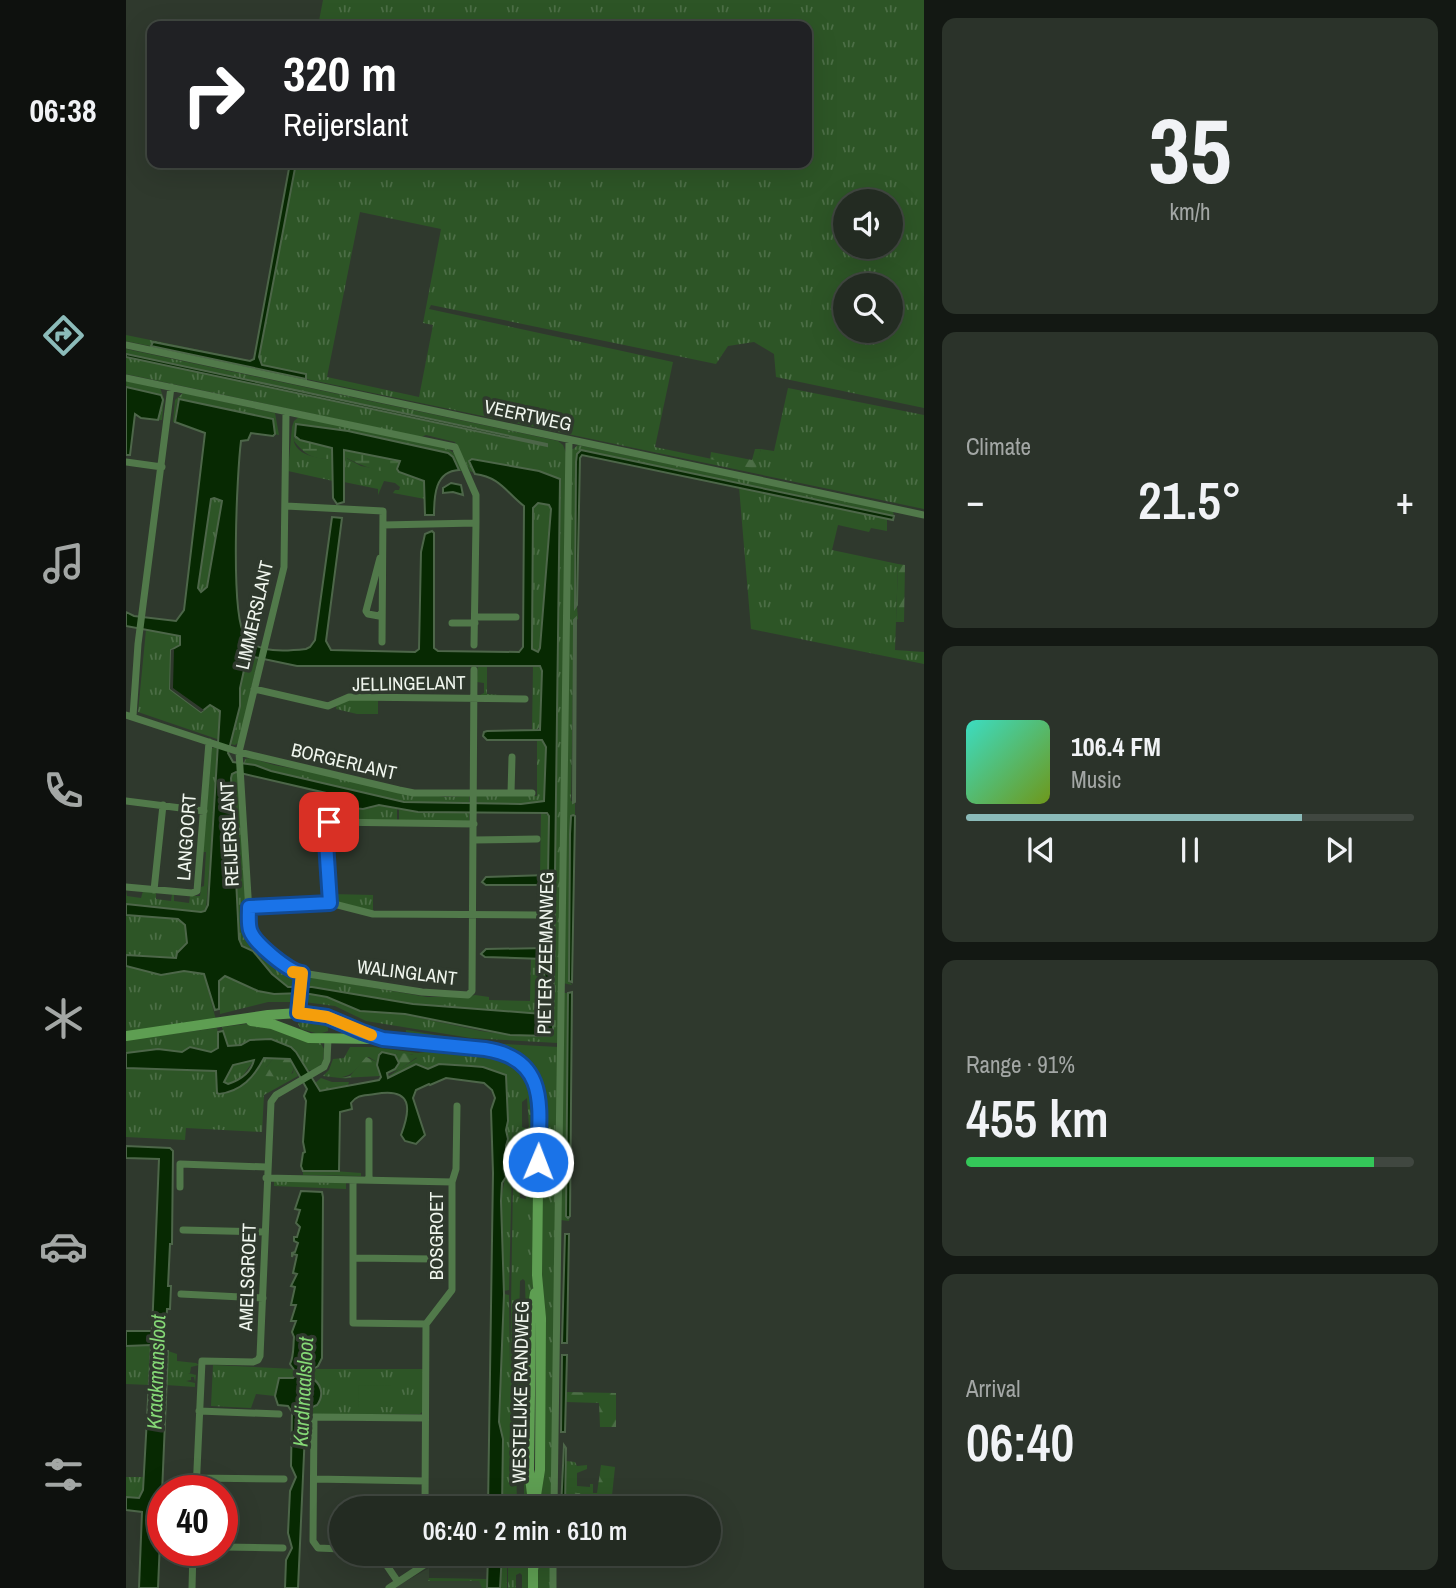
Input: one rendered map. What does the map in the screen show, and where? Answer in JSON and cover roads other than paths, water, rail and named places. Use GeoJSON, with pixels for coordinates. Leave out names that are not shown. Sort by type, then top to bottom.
{"type":"FeatureCollection","features":[{"type":"Feature","properties":{"kind":"street","name":"VEERTWEG"},"geometry":{"type":"LineString","coordinates":[[126,345],[924,515]]}},
{"type":"Feature","properties":{"kind":"street"},"geometry":{"type":"LineString","coordinates":[[126,378],[455,447],[476,495],[474,645]]}},
{"type":"Feature","properties":{"kind":"street"},"geometry":{"type":"LineString","coordinates":[[130,715],[171,387]]}},
{"type":"Feature","properties":{"kind":"street","name":"LIMMERSLANT"},"geometry":{"type":"LineString","coordinates":[[236,750],[284,567],[286,412]]}},
{"type":"Feature","properties":{"kind":"street","name":"PIETER ZEEMANWEG"},"geometry":{"type":"LineString","coordinates":[[554,1496],[569,440]]}},
{"type":"Feature","properties":{"kind":"street"},"geometry":{"type":"LineString","coordinates":[[126,462],[162,467]]}},
{"type":"Feature","properties":{"kind":"street"},"geometry":{"type":"LineString","coordinates":[[286,506],[383,511],[382,642]]}},
{"type":"Feature","properties":{"kind":"street"},"geometry":{"type":"LineString","coordinates":[[383,525],[476,523]]}},
{"type":"Feature","properties":{"kind":"street"},"geometry":{"type":"LineString","coordinates":[[383,550],[366,611],[374,616],[383,612]]}},
{"type":"Feature","properties":{"kind":"street"},"geometry":{"type":"LineString","coordinates":[[452,623],[516,617]]}},
{"type":"Feature","properties":{"kind":"street","name":"WALINGLANT"},"geometry":{"type":"LineString","coordinates":[[302,977],[468,995],[473,988],[474,670]]}},
{"type":"Feature","properties":{"kind":"street","name":"JELLINGELANT"},"geometry":{"type":"LineString","coordinates":[[254,689],[328,706],[349,696],[525,699]]}},
{"type":"Feature","properties":{"kind":"street","name":"BORGERLANT"},"geometry":{"type":"LineString","coordinates":[[130,715],[236,750],[399,790],[474,795],[532,793]]}},
{"type":"Feature","properties":{"kind":"street","name":"LANGOORT"},"geometry":{"type":"LineString","coordinates":[[126,887],[192,894],[197,891],[212,743]]}},
{"type":"Feature","properties":{"kind":"street","name":"REIJERSLANT"},"geometry":{"type":"LineString","coordinates":[[236,750],[240,761],[250,928],[254,937],[287,968],[302,977]]}},
{"type":"Feature","properties":{"kind":"street"},"geometry":{"type":"LineString","coordinates":[[511,793],[512,757]]}},
{"type":"Feature","properties":{"kind":"street"},"geometry":{"type":"LineString","coordinates":[[126,801],[204,811]]}},
{"type":"Feature","properties":{"kind":"street","name":"LANGOORT"},"geometry":{"type":"LineString","coordinates":[[154,890],[163,805]]}},
{"type":"Feature","properties":{"kind":"street"},"geometry":{"type":"LineString","coordinates":[[330,903],[325,827],[328,822],[474,821]]}},
{"type":"Feature","properties":{"kind":"street"},"geometry":{"type":"LineString","coordinates":[[474,840],[537,839]]}},
{"type":"Feature","properties":{"kind":"street"},"geometry":{"type":"LineString","coordinates":[[249,907],[330,903],[373,914],[537,915]]}},
{"type":"Feature","properties":{"kind":"street"},"geometry":{"type":"LineString","coordinates":[[292,1033],[291,1024],[298,1013],[302,977]]}},
{"type":"Feature","properties":{"kind":"street","name":"WESTELIJKE RANDWEG"},"geometry":{"type":"LineString","coordinates":[[126,1036],[274,1014],[298,1013],[335,1020],[383,1039]]}},
{"type":"Feature","properties":{"kind":"street","name":"WESTELIJKE RANDWEG"},"geometry":{"type":"LineString","coordinates":[[242,1020],[272,1024],[309,1038],[383,1039],[501,1052],[515,1058],[530,1071],[537,1087],[539,1115],[537,1275],[541,1318],[540,1471],[534,1508],[529,1470],[531,1319],[537,1275]]}},
{"type":"Feature","properties":{"kind":"street"},"geometry":{"type":"LineString","coordinates":[[328,1039],[337,1031],[335,1020]]}},
{"type":"Feature","properties":{"kind":"street","name":"AMELSGROET"},"geometry":{"type":"LineString","coordinates":[[196,1475],[202,1361],[258,1360],[271,1102],[275,1095],[314,1074],[326,1063],[328,1039]]}},
{"type":"Feature","properties":{"kind":"street"},"geometry":{"type":"LineString","coordinates":[[452,1182],[456,1169],[457,1107]]}},
{"type":"Feature","properties":{"kind":"street"},"geometry":{"type":"LineString","coordinates":[[369,1121],[369,1180]]}},
{"type":"Feature","properties":{"kind":"street"},"geometry":{"type":"LineString","coordinates":[[180,1187],[180,1164],[266,1167]]}},
{"type":"Feature","properties":{"kind":"street","name":"BOSGROET"},"geometry":{"type":"LineString","coordinates":[[266,1178],[452,1182],[452,1290],[426,1324]]}},
{"type":"Feature","properties":{"kind":"street"},"geometry":{"type":"LineString","coordinates":[[354,1181],[353,1323],[426,1324],[425,1496]]}},
{"type":"Feature","properties":{"kind":"street"},"geometry":{"type":"LineString","coordinates":[[183,1230],[265,1232]]}},
{"type":"Feature","properties":{"kind":"street"},"geometry":{"type":"LineString","coordinates":[[354,1258],[434,1259]]}},
{"type":"Feature","properties":{"kind":"street"},"geometry":{"type":"LineString","coordinates":[[181,1294],[262,1298]]}},
{"type":"Feature","properties":{"kind":"street"},"geometry":{"type":"LineString","coordinates":[[199,1411],[279,1414]]}},
{"type":"Feature","properties":{"kind":"street"},"geometry":{"type":"LineString","coordinates":[[329,1548],[318,1548],[313,1541],[314,1417],[425,1418]]}},
{"type":"Feature","properties":{"kind":"street"},"geometry":{"type":"LineString","coordinates":[[238,1478],[284,1479]]}},
{"type":"Feature","properties":{"kind":"street"},"geometry":{"type":"LineString","coordinates":[[314,1479],[425,1481]]}},
{"type":"Feature","properties":{"kind":"street"},"geometry":{"type":"LineString","coordinates":[[238,1547],[283,1548]]}},
{"type":"Feature","properties":{"kind":"street"},"geometry":{"type":"LineString","coordinates":[[192,1588],[193,1566]]}},
{"type":"Feature","properties":{"kind":"street"},"geometry":{"type":"LineString","coordinates":[[387,1566],[398,1582]]}},
{"type":"Feature","properties":{"kind":"street"},"geometry":{"type":"LineString","coordinates":[[389,1588],[422,1566]]}},
{"type":"Feature","properties":{"kind":"street"},"geometry":{"type":"LineString","coordinates":[[533,1566],[533,1588]]}},
{"type":"Feature","properties":{"kind":"street"},"geometry":{"type":"LineString","coordinates":[[553,1588],[554,1566]]}},
{"type":"Feature","properties":{"kind":"water"},"geometry":{"type":"Polygon","coordinates":[[[289,168],[295,168],[259,357],[262,365],[306,374],[306,379],[151,346],[153,342],[250,361],[254,359],[289,168]]]}},
{"type":"Feature","properties":{"kind":"water"},"geometry":{"type":"Polygon","coordinates":[[[126,354],[547,444],[547,446],[126,357],[126,354]]]}},
{"type":"Feature","properties":{"kind":"water"},"geometry":{"type":"Polygon","coordinates":[[[126,387],[161,395],[163,400],[158,420],[141,418],[135,414],[130,455],[126,455],[126,387]]]}},
{"type":"Feature","properties":{"kind":"water"},"geometry":{"type":"Polygon","coordinates":[[[179,399],[273,419],[273,436],[251,433],[248,440],[241,441],[238,482],[236,573],[240,623],[250,642],[264,649],[306,649],[315,640],[332,517],[342,518],[326,641],[331,650],[415,652],[419,649],[421,552],[425,534],[432,531],[434,648],[438,651],[519,652],[523,647],[524,506],[491,478],[475,474],[469,461],[472,459],[539,471],[560,479],[553,1031],[549,1036],[510,1035],[405,1014],[360,1011],[327,997],[258,991],[225,976],[219,981],[219,1009],[215,1010],[204,974],[184,971],[161,975],[126,966],[126,955],[176,958],[177,953],[187,943],[185,925],[178,919],[126,915],[126,904],[201,912],[205,911],[208,905],[220,711],[210,705],[201,712],[170,689],[171,650],[180,645],[180,636],[126,626],[126,612],[134,616],[176,621],[184,610],[205,433],[175,422],[179,399]],[[211,499],[198,588],[201,592],[207,587],[222,501],[211,499]],[[538,503],[533,508],[532,649],[538,652],[551,509],[549,505],[538,503]],[[254,657],[246,661],[240,688],[240,706],[228,753],[233,762],[404,802],[521,804],[544,801],[546,747],[542,740],[487,740],[483,736],[487,731],[540,730],[540,666],[297,666],[254,657]],[[236,772],[232,774],[239,939],[242,946],[253,951],[272,974],[288,987],[312,987],[413,1004],[542,1014],[545,1008],[544,959],[485,957],[481,954],[486,949],[547,948],[548,888],[545,885],[486,885],[482,882],[486,877],[548,875],[547,813],[418,812],[379,805],[363,809],[341,807],[332,803],[326,793],[236,772]]]}},
{"type":"Feature","properties":{"kind":"water"},"geometry":{"type":"Polygon","coordinates":[[[296,424],[348,431],[448,453],[459,470],[451,471],[441,480],[436,493],[434,515],[425,515],[424,481],[399,472],[397,469],[400,461],[344,450],[344,502],[337,504],[333,498],[332,448],[300,440],[295,436],[296,424]]]}},
{"type":"Feature","properties":{"kind":"water"},"geometry":{"type":"Polygon","coordinates":[[[581,450],[894,516],[893,520],[582,455],[575,608],[576,462],[577,454],[581,450]]]}},
{"type":"Feature","properties":{"kind":"water"},"geometry":{"type":"Polygon","coordinates":[[[451,483],[461,485],[463,495],[443,493],[443,488],[451,483]]]}},
{"type":"Feature","properties":{"kind":"water"},"geometry":{"type":"Polygon","coordinates":[[[576,618],[575,802],[573,803],[574,620],[576,618]]]}},
{"type":"Feature","properties":{"kind":"water"},"geometry":{"type":"Polygon","coordinates":[[[573,815],[572,982],[569,981],[570,834],[573,815]]]}},
{"type":"Feature","properties":{"kind":"water"},"geometry":{"type":"Polygon","coordinates":[[[572,992],[570,1216],[568,1218],[568,993],[572,992]]]}},
{"type":"Feature","properties":{"kind":"water"},"geometry":{"type":"Polygon","coordinates":[[[223,1031],[228,1046],[241,1045],[250,1040],[271,1039],[291,1047],[320,1091],[379,1080],[381,1077],[377,1065],[382,1052],[395,1055],[399,1063],[387,1073],[388,1078],[416,1064],[428,1069],[439,1064],[483,1067],[506,1075],[508,1139],[506,1177],[502,1183],[501,1201],[504,1294],[499,1422],[503,1439],[502,1496],[488,1496],[493,1173],[491,1110],[495,1098],[492,1090],[484,1083],[446,1078],[416,1090],[413,1098],[425,1135],[416,1144],[405,1141],[401,1135],[407,1109],[403,1097],[387,1093],[359,1097],[351,1103],[352,1109],[340,1112],[339,1171],[303,1171],[304,1096],[307,1089],[290,1059],[264,1058],[241,1086],[219,1094],[216,1071],[126,1068],[126,1053],[158,1049],[182,1052],[190,1047],[211,1052],[218,1048],[218,1032],[223,1031]],[[254,1060],[233,1065],[224,1082],[228,1084],[248,1072],[254,1060]]]}},
{"type":"Feature","properties":{"kind":"water","name":"Kraakmansloot"},"geometry":{"type":"Polygon","coordinates":[[[126,1146],[170,1148],[173,1151],[172,1244],[168,1286],[171,1286],[165,1350],[168,1351],[163,1475],[147,1475],[147,1566],[159,1566],[158,1588],[139,1588],[142,1512],[126,1510],[126,1497],[139,1498],[143,1490],[151,1345],[126,1346],[126,1331],[152,1331],[159,1159],[126,1158],[126,1146]]]}},
{"type":"Feature","properties":{"kind":"water","name":"Kardinaalsloot"},"geometry":{"type":"Polygon","coordinates":[[[301,1191],[322,1192],[323,1197],[322,1358],[318,1366],[309,1372],[321,1393],[317,1405],[306,1410],[298,1588],[285,1588],[286,1560],[292,1548],[288,1533],[290,1491],[296,1477],[291,1466],[292,1412],[288,1406],[278,1405],[275,1396],[279,1378],[293,1378],[297,1374],[290,1364],[294,1337],[292,1332],[296,1321],[291,1321],[296,1305],[291,1305],[295,1287],[291,1286],[297,1274],[293,1273],[297,1255],[293,1254],[292,1257],[292,1253],[298,1243],[294,1241],[294,1237],[297,1237],[300,1227],[296,1223],[300,1210],[295,1209],[301,1191]]]}},
{"type":"Feature","properties":{"kind":"water"},"geometry":{"type":"Polygon","coordinates":[[[565,1234],[569,1234],[567,1343],[562,1343],[565,1234]]]}},
{"type":"Feature","properties":{"kind":"water"},"geometry":{"type":"Polygon","coordinates":[[[562,1355],[567,1355],[565,1432],[561,1432],[562,1355]]]}},
{"type":"Feature","properties":{"kind":"water"},"geometry":{"type":"Polygon","coordinates":[[[564,1445],[565,1496],[562,1496],[564,1445]]]}},
{"type":"Feature","properties":{"kind":"water"},"geometry":{"type":"Polygon","coordinates":[[[488,1566],[501,1566],[500,1588],[487,1588],[488,1566]]]}}]}
